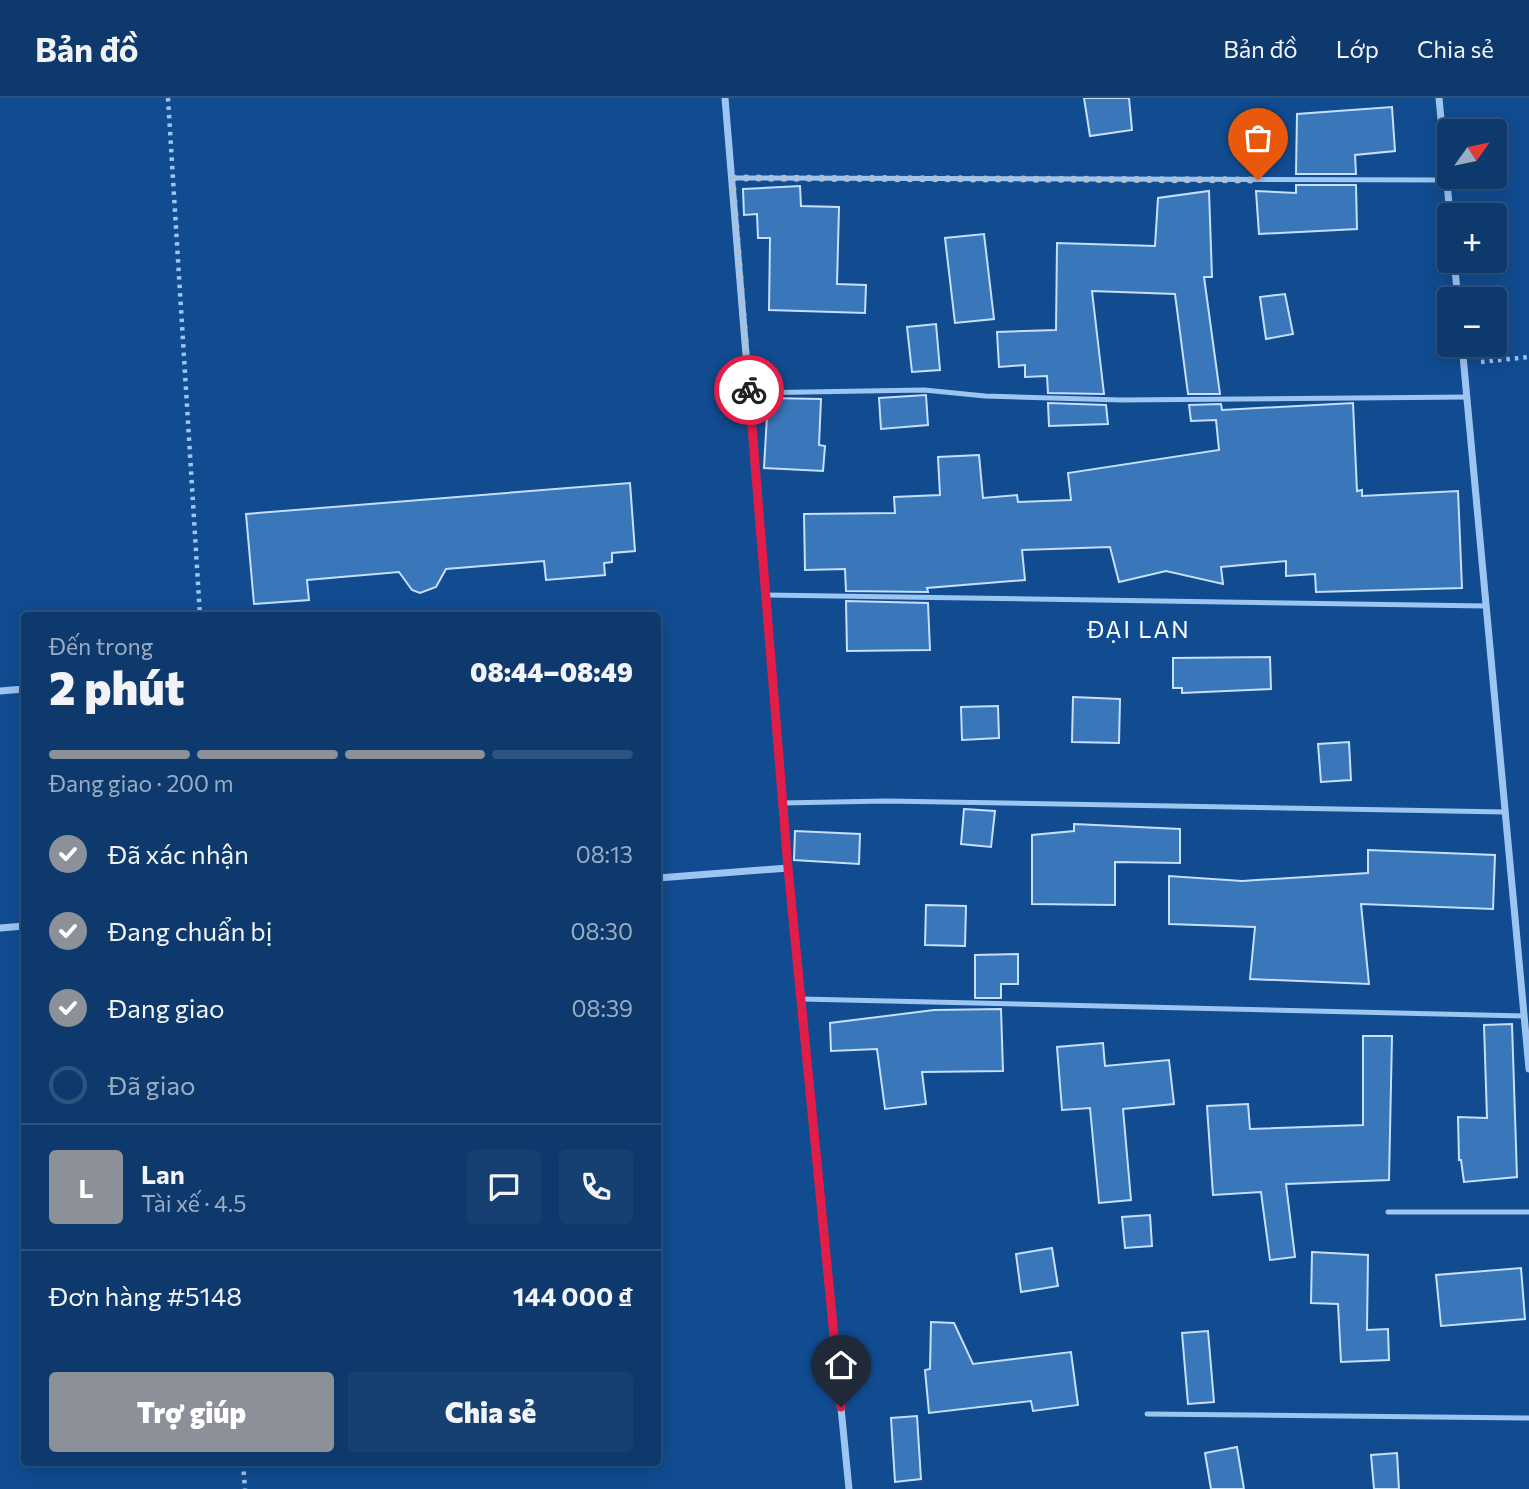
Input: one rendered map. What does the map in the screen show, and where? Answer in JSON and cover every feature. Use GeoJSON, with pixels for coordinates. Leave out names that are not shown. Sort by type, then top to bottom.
{"type":"FeatureCollection","features":[{"type":"Feature","properties":{"kind":"street"},"geometry":{"type":"LineString","coordinates":[[725,98],[782,803],[849,1489]]}},
{"type":"Feature","properties":{"kind":"street"},"geometry":{"type":"LineString","coordinates":[[1439,98],[1441,119]]}},
{"type":"Feature","properties":{"kind":"street"},"geometry":{"type":"LineString","coordinates":[[1463,357],[1505,812],[1527,1016],[1529,1069]]}},
{"type":"Feature","properties":{"kind":"street"},"geometry":{"type":"LineString","coordinates":[[0,691],[21,689]]}},
{"type":"Feature","properties":{"kind":"street"},"geometry":{"type":"LineString","coordinates":[[661,878],[788,868]]}},
{"type":"Feature","properties":{"kind":"street"},"geometry":{"type":"LineString","coordinates":[[0,928],[21,926]]}},
{"type":"Feature","properties":{"kind":"lane"},"geometry":{"type":"LineString","coordinates":[[732,178],[1437,180]]}},
{"type":"Feature","properties":{"kind":"lane"},"geometry":{"type":"LineString","coordinates":[[749,393],[924,390],[985,396],[1121,400],[1466,397]]}},
{"type":"Feature","properties":{"kind":"lane"},"geometry":{"type":"LineString","coordinates":[[766,595],[1008,600],[1145,598],[1486,606]]}},
{"type":"Feature","properties":{"kind":"lane"},"geometry":{"type":"LineString","coordinates":[[782,803],[886,801],[1505,812]]}},
{"type":"Feature","properties":{"kind":"lane"},"geometry":{"type":"LineString","coordinates":[[801,999],[1527,1016]]}},
{"type":"Feature","properties":{"kind":"lane"},"geometry":{"type":"LineString","coordinates":[[1388,1212],[1529,1212]]}},
{"type":"Feature","properties":{"kind":"lane"},"geometry":{"type":"LineString","coordinates":[[1147,1414],[1529,1418]]}},
{"type":"Feature","properties":{"kind":"path"},"geometry":{"type":"LineString","coordinates":[[168,98],[200,612]]}},
{"type":"Feature","properties":{"kind":"path"},"geometry":{"type":"LineString","coordinates":[[1464,363],[1529,357]]}},
{"type":"Feature","properties":{"kind":"path"},"geometry":{"type":"LineString","coordinates":[[243,1466],[245,1489]]}},
{"type":"Feature","properties":{"kind":"building"},"geometry":{"type":"Polygon","coordinates":[[[1084,98],[1129,98],[1132,130],[1090,136],[1084,98]]]}},
{"type":"Feature","properties":{"kind":"building"},"geometry":{"type":"Polygon","coordinates":[[[1392,107],[1395,151],[1355,155],[1356,174],[1296,174],[1297,114],[1392,107]]]}},
{"type":"Feature","properties":{"kind":"building"},"geometry":{"type":"Polygon","coordinates":[[[1296,185],[1356,185],[1357,229],[1259,234],[1256,191],[1296,193],[1296,185]]]}},
{"type":"Feature","properties":{"kind":"building"},"geometry":{"type":"Polygon","coordinates":[[[800,186],[801,206],[839,207],[837,284],[866,285],[865,313],[769,310],[770,238],[758,238],[757,214],[744,215],[743,189],[800,186]]]}},
{"type":"Feature","properties":{"kind":"building"},"geometry":{"type":"Polygon","coordinates":[[[1209,191],[1212,277],[1204,277],[1220,394],[1188,394],[1175,294],[1092,291],[1104,394],[1048,393],[1047,376],[1025,377],[1025,365],[999,367],[997,332],[1056,330],[1057,243],[1155,246],[1158,198],[1209,191]]]}},
{"type":"Feature","properties":{"kind":"building"},"geometry":{"type":"Polygon","coordinates":[[[984,234],[994,319],[955,323],[945,238],[984,234]]]}},
{"type":"Feature","properties":{"kind":"building"},"geometry":{"type":"Polygon","coordinates":[[[1285,294],[1293,334],[1266,339],[1260,297],[1285,294]]]}},
{"type":"Feature","properties":{"kind":"building"},"geometry":{"type":"Polygon","coordinates":[[[936,324],[940,370],[912,372],[907,327],[936,324]]]}},
{"type":"Feature","properties":{"kind":"building"},"geometry":{"type":"Polygon","coordinates":[[[926,395],[928,425],[881,429],[879,398],[926,395]]]}},
{"type":"Feature","properties":{"kind":"building"},"geometry":{"type":"Polygon","coordinates":[[[768,398],[821,399],[819,445],[825,446],[823,471],[764,468],[768,398]]]}},
{"type":"Feature","properties":{"kind":"building"},"geometry":{"type":"Polygon","coordinates":[[[1048,403],[1106,405],[1108,424],[1049,426],[1048,403]]]}},
{"type":"Feature","properties":{"kind":"building"},"geometry":{"type":"Polygon","coordinates":[[[1353,403],[1357,491],[1362,490],[1362,496],[1458,491],[1462,588],[1316,592],[1315,574],[1286,576],[1286,561],[1221,567],[1223,584],[1166,571],[1119,582],[1110,547],[1022,550],[1025,580],[927,588],[928,592],[846,591],[845,569],[805,570],[804,514],[895,513],[894,497],[940,495],[938,457],[979,455],[983,498],[1017,495],[1018,502],[1071,500],[1068,473],[1219,450],[1216,420],[1191,421],[1189,405],[1221,404],[1222,410],[1353,403]]]}},
{"type":"Feature","properties":{"kind":"building"},"geometry":{"type":"Polygon","coordinates":[[[630,483],[635,551],[612,553],[612,562],[604,563],[605,575],[546,580],[544,561],[446,569],[436,587],[420,593],[412,590],[399,572],[307,580],[309,600],[254,604],[246,514],[630,483]]]}},
{"type":"Feature","properties":{"kind":"building"},"geometry":{"type":"Polygon","coordinates":[[[846,601],[928,603],[930,650],[847,651],[846,601]]]}},
{"type":"Feature","properties":{"kind":"building"},"geometry":{"type":"Polygon","coordinates":[[[1270,657],[1271,689],[1182,693],[1182,688],[1173,688],[1173,658],[1270,657]]]}},
{"type":"Feature","properties":{"kind":"building"},"geometry":{"type":"Polygon","coordinates":[[[1073,697],[1120,699],[1119,743],[1072,742],[1073,697]]]}},
{"type":"Feature","properties":{"kind":"building"},"geometry":{"type":"Polygon","coordinates":[[[998,706],[999,738],[962,740],[961,707],[998,706]]]}},
{"type":"Feature","properties":{"kind":"building"},"geometry":{"type":"Polygon","coordinates":[[[1349,742],[1351,780],[1321,782],[1318,744],[1349,742]]]}},
{"type":"Feature","properties":{"kind":"building"},"geometry":{"type":"Polygon","coordinates":[[[964,809],[995,811],[991,847],[961,844],[964,809]]]}},
{"type":"Feature","properties":{"kind":"building"},"geometry":{"type":"Polygon","coordinates":[[[1074,824],[1180,829],[1180,863],[1115,862],[1115,905],[1032,904],[1032,835],[1074,831],[1074,824]]]}},
{"type":"Feature","properties":{"kind":"building"},"geometry":{"type":"Polygon","coordinates":[[[795,831],[860,834],[859,864],[794,860],[795,831]]]}},
{"type":"Feature","properties":{"kind":"building"},"geometry":{"type":"Polygon","coordinates":[[[1368,850],[1495,855],[1493,909],[1361,904],[1369,984],[1250,979],[1255,927],[1169,924],[1169,876],[1242,881],[1368,873],[1368,850]]]}},
{"type":"Feature","properties":{"kind":"building"},"geometry":{"type":"Polygon","coordinates":[[[926,905],[966,906],[965,946],[925,945],[926,905]]]}},
{"type":"Feature","properties":{"kind":"building"},"geometry":{"type":"Polygon","coordinates":[[[1018,954],[1018,984],[1001,984],[1001,998],[975,998],[975,955],[1018,954]]]}},
{"type":"Feature","properties":{"kind":"building"},"geometry":{"type":"Polygon","coordinates":[[[1001,1009],[1003,1071],[922,1072],[926,1104],[885,1109],[877,1049],[831,1051],[830,1023],[934,1010],[1001,1009]]]}},
{"type":"Feature","properties":{"kind":"building"},"geometry":{"type":"Polygon","coordinates":[[[1512,1024],[1517,1177],[1464,1182],[1459,1160],[1458,1117],[1487,1118],[1484,1025],[1512,1024]]]}},
{"type":"Feature","properties":{"kind":"building"},"geometry":{"type":"Polygon","coordinates":[[[1363,1036],[1392,1036],[1389,1180],[1286,1184],[1295,1257],[1270,1260],[1261,1192],[1213,1195],[1207,1106],[1248,1104],[1250,1129],[1363,1125],[1363,1036]]]}},
{"type":"Feature","properties":{"kind":"building"},"geometry":{"type":"Polygon","coordinates":[[[1103,1043],[1105,1066],[1169,1060],[1174,1104],[1123,1109],[1131,1200],[1099,1203],[1090,1108],[1062,1110],[1057,1047],[1103,1043]]]}},
{"type":"Feature","properties":{"kind":"building"},"geometry":{"type":"Polygon","coordinates":[[[1150,1215],[1152,1246],[1125,1248],[1122,1217],[1150,1215]]]}},
{"type":"Feature","properties":{"kind":"building"},"geometry":{"type":"Polygon","coordinates":[[[1052,1248],[1058,1286],[1021,1292],[1016,1254],[1052,1248]]]}},
{"type":"Feature","properties":{"kind":"building"},"geometry":{"type":"Polygon","coordinates":[[[1312,1252],[1368,1255],[1367,1330],[1388,1329],[1389,1360],[1341,1362],[1338,1304],[1311,1303],[1312,1252]]]}},
{"type":"Feature","properties":{"kind":"building"},"geometry":{"type":"Polygon","coordinates":[[[1521,1268],[1525,1319],[1441,1326],[1436,1275],[1521,1268]]]}},
{"type":"Feature","properties":{"kind":"building"},"geometry":{"type":"Polygon","coordinates":[[[931,1322],[954,1323],[973,1364],[1071,1352],[1078,1405],[1033,1411],[1031,1401],[929,1413],[925,1370],[930,1369],[931,1322]]]}},
{"type":"Feature","properties":{"kind":"building"},"geometry":{"type":"Polygon","coordinates":[[[1208,1331],[1214,1402],[1188,1404],[1182,1333],[1208,1331]]]}},
{"type":"Feature","properties":{"kind":"building"},"geometry":{"type":"Polygon","coordinates":[[[917,1416],[921,1479],[895,1482],[891,1418],[917,1416]]]}},
{"type":"Feature","properties":{"kind":"building"},"geometry":{"type":"Polygon","coordinates":[[[1237,1447],[1244,1489],[1211,1489],[1205,1453],[1237,1447]]]}},
{"type":"Feature","properties":{"kind":"building"},"geometry":{"type":"Polygon","coordinates":[[[1397,1453],[1399,1489],[1374,1489],[1371,1455],[1397,1453]]]}},
{"type":"Feature","properties":{"kind":"way so far"},"geometry":{"type":"LineString","coordinates":[[749,390],[732,178],[1258,180]]}},
{"type":"Feature","properties":{"kind":"district","name":"ĐẠI LAN"},"geometry":{"type":"Point","coordinates":[1139,630]}},
{"type":"Feature","properties":{"kind":"route"},"geometry":{"type":"LineString","coordinates":[[749,390],[788,868],[841,1407]]}}]}
